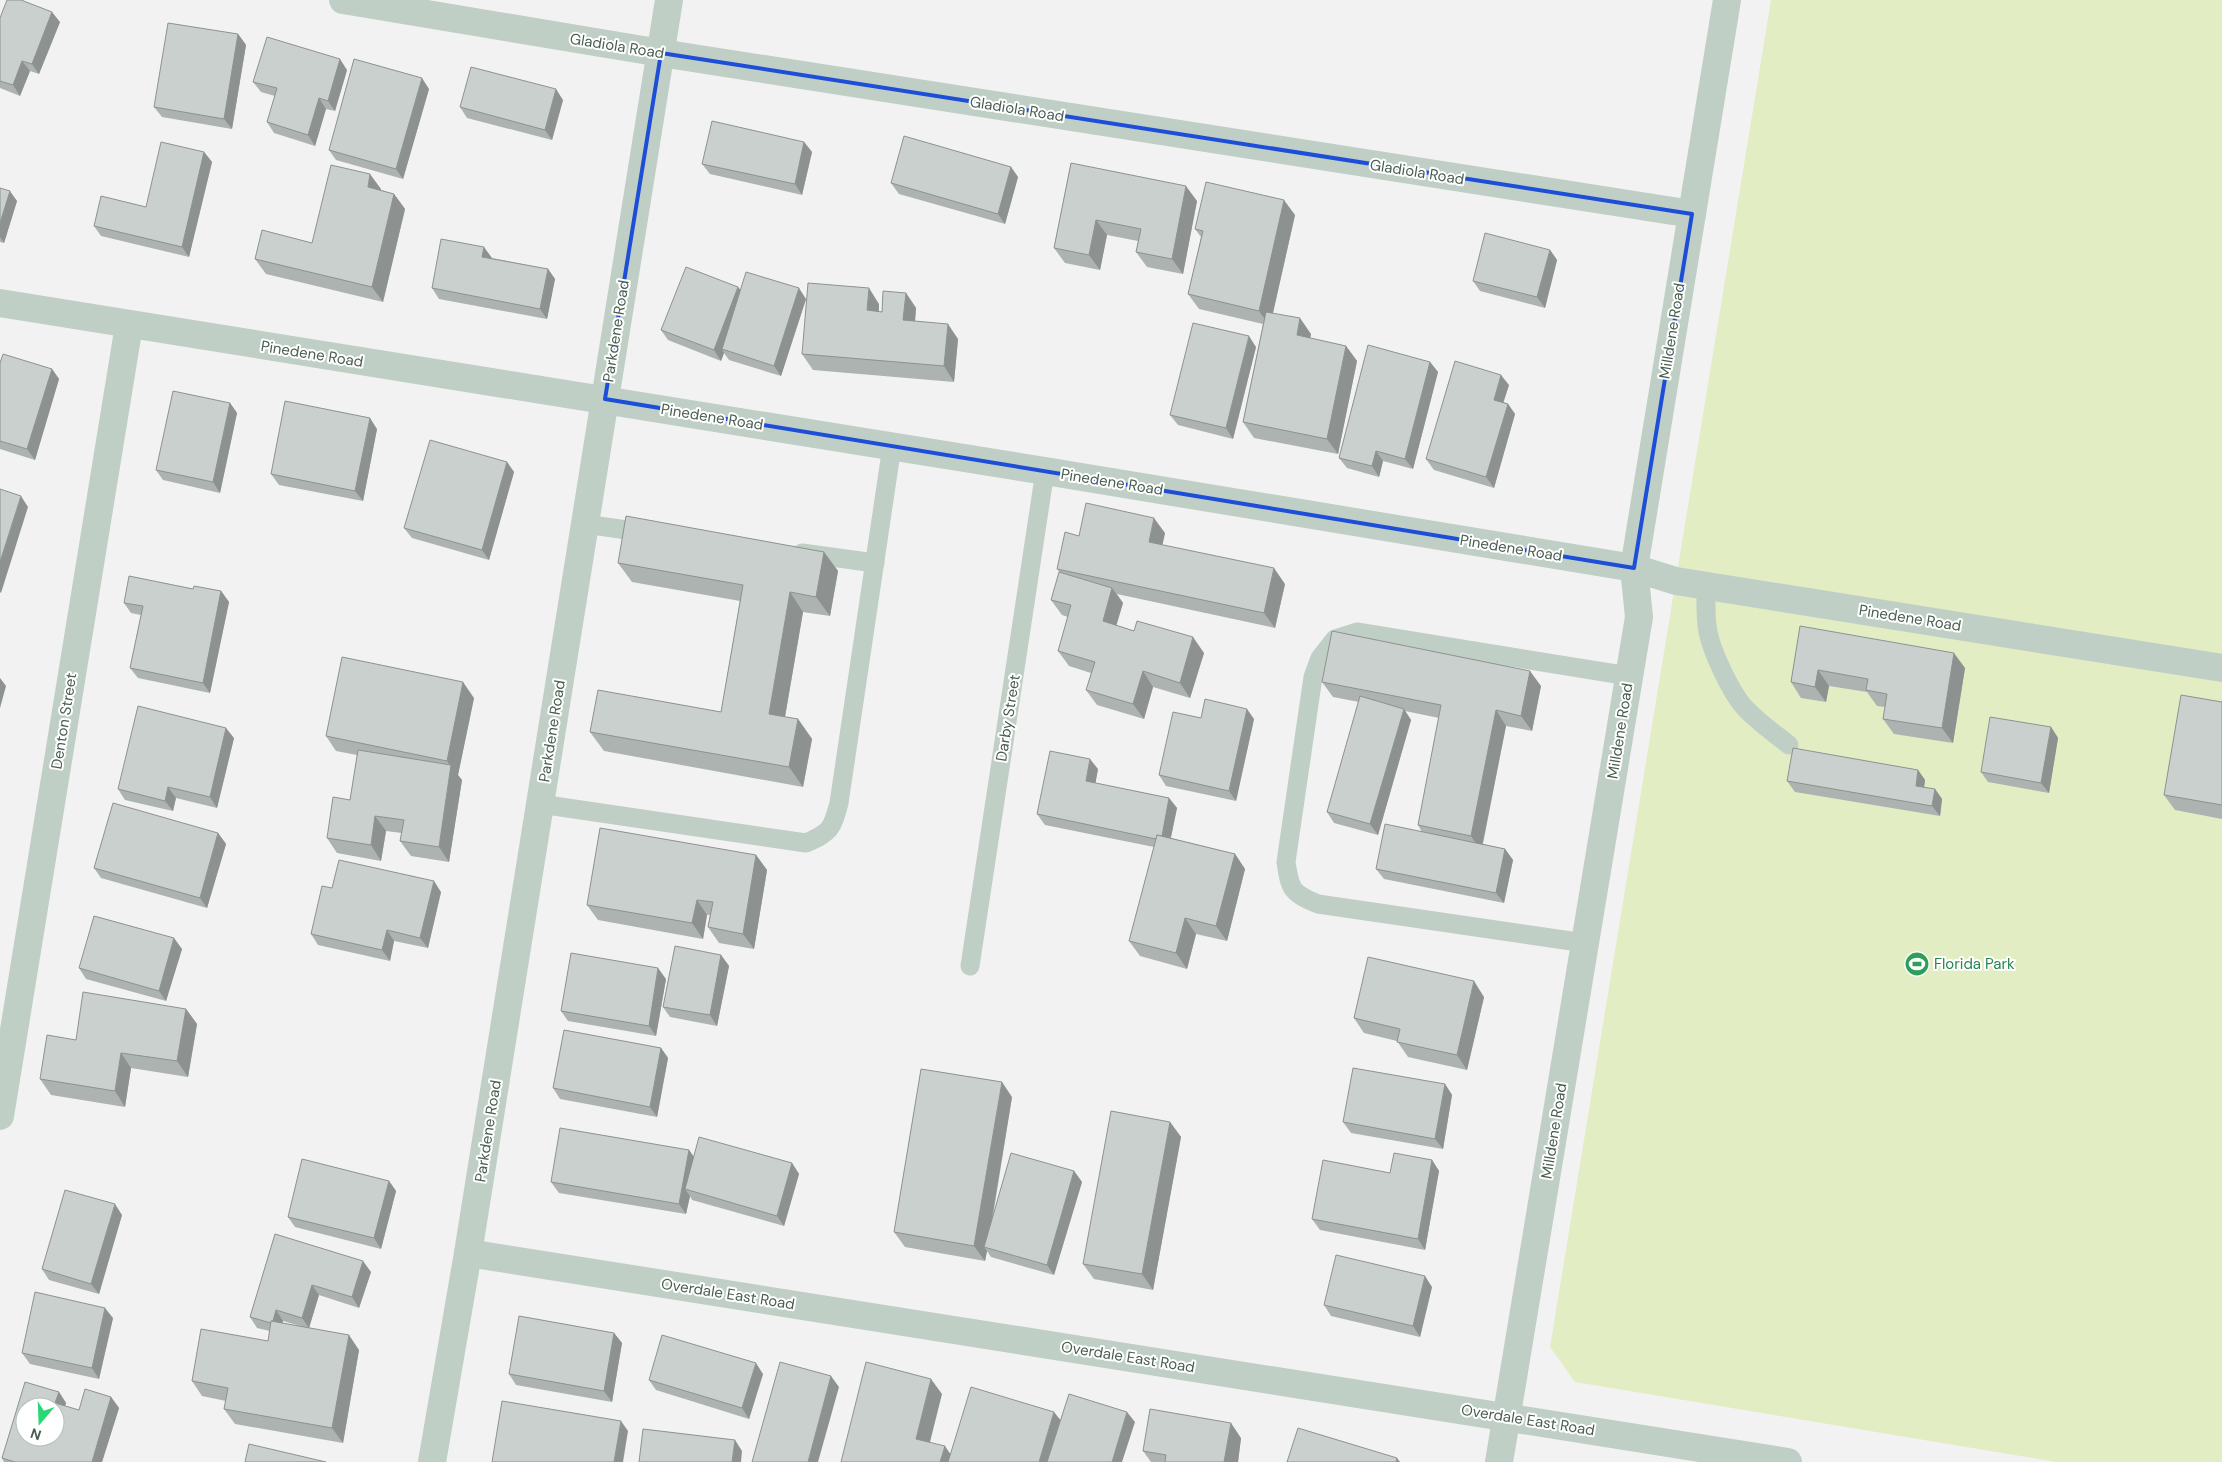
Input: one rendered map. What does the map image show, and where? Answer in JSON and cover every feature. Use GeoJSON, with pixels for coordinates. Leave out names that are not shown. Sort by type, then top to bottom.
{"type":"FeatureCollection","features":[{"type":"Feature","properties":{"kind":"street","name":"Gladiola Road"},"geometry":{"type":"LineString","coordinates":[[343,0],[660,53],[1692,214]]}},
{"type":"Feature","properties":{"kind":"street","name":"Parkdene Road"},"geometry":{"type":"LineString","coordinates":[[432,1462],[468,1253],[669,0]]}},
{"type":"Feature","properties":{"kind":"street","name":"Milldene Road"},"geometry":{"type":"LineString","coordinates":[[1499,1462],[1639,617],[1634,568],[1727,0]]}},
{"type":"Feature","properties":{"kind":"street","name":"Pinedene Road"},"geometry":{"type":"LineString","coordinates":[[0,303],[1045,471],[1634,568],[1676,581],[2222,668]]}},
{"type":"Feature","properties":{"kind":"street","name":"Denton Street"},"geometry":{"type":"LineString","coordinates":[[0,1116],[129,325]]}},
{"type":"Feature","properties":{"kind":"street","name":"Overdale East Road"},"geometry":{"type":"LineString","coordinates":[[468,1253],[1788,1462]]}},
{"type":"Feature","properties":{"kind":"lane"},"geometry":{"type":"LineString","coordinates":[[540,804],[806,843],[825,835],[834,822],[839,803],[892,446]]}},
{"type":"Feature","properties":{"kind":"lane","name":"Darby Street"},"geometry":{"type":"LineString","coordinates":[[970,966],[1045,471]]}},
{"type":"Feature","properties":{"kind":"lane"},"geometry":{"type":"LineString","coordinates":[[585,524],[662,534]]}},
{"type":"Feature","properties":{"kind":"lane"},"geometry":{"type":"LineString","coordinates":[[788,552],[875,563]]}},
{"type":"Feature","properties":{"kind":"lane"},"geometry":{"type":"LineString","coordinates":[[1706,585],[1708,631],[1714,652],[1727,679],[1743,706],[1761,724],[1789,745]]}},
{"type":"Feature","properties":{"kind":"lane"},"geometry":{"type":"LineString","coordinates":[[1585,943],[1318,904],[1302,898],[1290,886],[1286,862],[1314,677],[1320,658],[1335,638],[1357,632],[1629,676]]}},
{"type":"Feature","properties":{"kind":"highlighted area"},"geometry":{"type":"Polygon","coordinates":[[[661,53],[1692,214],[1634,568],[605,399],[661,53]]]}},
{"type":"Feature","properties":{"kind":"green space","name":"Florida Park"},"geometry":{"type":"Polygon","coordinates":[[[1771,0],[2222,0],[2222,1462],[2056,1462],[1575,1382],[1550,1347],[1771,0]]]}},
{"type":"Feature","properties":{"kind":"building"},"geometry":{"type":"Polygon","coordinates":[[[7,0],[21,0],[52,12],[32,64],[22,61],[13,85],[0,81],[0,18],[7,0]]]}},
{"type":"Feature","properties":{"kind":"building"},"geometry":{"type":"Polygon","coordinates":[[[168,23],[238,34],[224,119],[154,107],[168,23]]]}},
{"type":"Feature","properties":{"kind":"building"},"geometry":{"type":"Polygon","coordinates":[[[267,37],[340,59],[328,101],[319,98],[308,135],[267,122],[277,88],[253,82],[267,37]]]}},
{"type":"Feature","properties":{"kind":"building"},"geometry":{"type":"Polygon","coordinates":[[[354,59],[422,78],[396,169],[329,150],[354,59]]]}},
{"type":"Feature","properties":{"kind":"building"},"geometry":{"type":"Polygon","coordinates":[[[471,67],[556,89],[545,130],[460,107],[471,67]]]}},
{"type":"Feature","properties":{"kind":"building"},"geometry":{"type":"Polygon","coordinates":[[[712,121],[804,142],[795,184],[702,164],[712,121]]]}},
{"type":"Feature","properties":{"kind":"building"},"geometry":{"type":"Polygon","coordinates":[[[904,136],[1011,167],[998,214],[891,183],[904,136]]]}},
{"type":"Feature","properties":{"kind":"building"},"geometry":{"type":"Polygon","coordinates":[[[161,142],[204,152],[182,247],[94,226],[101,196],[146,207],[161,142]]]}},
{"type":"Feature","properties":{"kind":"building"},"geometry":{"type":"Polygon","coordinates":[[[1071,163],[1186,186],[1172,259],[1136,252],[1141,229],[1096,220],[1089,255],[1054,248],[1071,163]]]}},
{"type":"Feature","properties":{"kind":"building"},"geometry":{"type":"Polygon","coordinates":[[[331,165],[370,174],[368,187],[394,194],[372,287],[255,259],[262,230],[312,243],[331,165]]]}},
{"type":"Feature","properties":{"kind":"building"},"geometry":{"type":"Polygon","coordinates":[[[1206,182],[1284,200],[1259,311],[1188,294],[1203,231],[1195,229],[1206,182]]]}},
{"type":"Feature","properties":{"kind":"building"},"geometry":{"type":"Polygon","coordinates":[[[0,188],[10,191],[0,223],[0,188]]]}},
{"type":"Feature","properties":{"kind":"building"},"geometry":{"type":"Polygon","coordinates":[[[1485,233],[1550,250],[1537,297],[1473,281],[1485,233]]]}},
{"type":"Feature","properties":{"kind":"building"},"geometry":{"type":"Polygon","coordinates":[[[441,239],[484,247],[482,257],[548,269],[540,309],[432,288],[441,239]]]}},
{"type":"Feature","properties":{"kind":"building"},"geometry":{"type":"Polygon","coordinates":[[[686,267],[738,287],[714,350],[661,330],[686,267]]]}},
{"type":"Feature","properties":{"kind":"building"},"geometry":{"type":"Polygon","coordinates":[[[746,272],[799,288],[774,366],[722,349],[746,272]]]}},
{"type":"Feature","properties":{"kind":"building"},"geometry":{"type":"Polygon","coordinates":[[[808,283],[869,288],[867,310],[882,312],[883,291],[906,293],[903,320],[948,324],[944,366],[802,354],[808,283]]]}},
{"type":"Feature","properties":{"kind":"building"},"geometry":{"type":"Polygon","coordinates":[[[1266,312],[1300,318],[1297,335],[1346,346],[1327,439],[1243,422],[1266,312]]]}},
{"type":"Feature","properties":{"kind":"building"},"geometry":{"type":"Polygon","coordinates":[[[1193,323],[1249,336],[1226,428],[1170,415],[1193,323]]]}},
{"type":"Feature","properties":{"kind":"building"},"geometry":{"type":"Polygon","coordinates":[[[1368,345],[1430,362],[1405,459],[1376,451],[1372,466],[1339,458],[1368,345]]]}},
{"type":"Feature","properties":{"kind":"building"},"geometry":{"type":"Polygon","coordinates":[[[3,354],[52,369],[27,449],[0,441],[0,363],[3,354]]]}},
{"type":"Feature","properties":{"kind":"building"},"geometry":{"type":"Polygon","coordinates":[[[1455,361],[1501,375],[1494,400],[1508,404],[1486,477],[1426,459],[1455,361]]]}},
{"type":"Feature","properties":{"kind":"building"},"geometry":{"type":"Polygon","coordinates":[[[173,391],[230,403],[213,482],[156,470],[173,391]]]}},
{"type":"Feature","properties":{"kind":"building"},"geometry":{"type":"Polygon","coordinates":[[[285,401],[370,418],[355,491],[271,474],[285,401]]]}},
{"type":"Feature","properties":{"kind":"building"},"geometry":{"type":"Polygon","coordinates":[[[430,440],[507,462],[482,550],[404,528],[430,440]]]}},
{"type":"Feature","properties":{"kind":"building"},"geometry":{"type":"Polygon","coordinates":[[[0,489],[21,496],[0,562],[0,489]]]}},
{"type":"Feature","properties":{"kind":"building"},"geometry":{"type":"Polygon","coordinates":[[[1086,503],[1154,518],[1149,542],[1274,568],[1264,613],[1057,569],[1065,532],[1079,536],[1086,503]]]}},
{"type":"Feature","properties":{"kind":"building"},"geometry":{"type":"Polygon","coordinates":[[[626,516],[824,552],[816,597],[790,592],[769,714],[798,719],[789,767],[590,732],[598,690],[721,712],[743,585],[618,563],[626,516]]]}},
{"type":"Feature","properties":{"kind":"building"},"geometry":{"type":"Polygon","coordinates":[[[1059,572],[1112,588],[1103,621],[1134,631],[1137,621],[1193,637],[1180,683],[1143,671],[1133,704],[1086,690],[1095,662],[1058,651],[1071,605],[1051,600],[1059,572]]]}},
{"type":"Feature","properties":{"kind":"building"},"geometry":{"type":"Polygon","coordinates":[[[129,576],[193,589],[194,586],[221,591],[203,683],[130,668],[143,606],[124,603],[129,576]]]}},
{"type":"Feature","properties":{"kind":"building"},"geometry":{"type":"Polygon","coordinates":[[[1800,626],[1954,653],[1942,728],[1883,719],[1887,694],[1866,690],[1868,679],[1818,670],[1815,687],[1791,682],[1800,626]]]}},
{"type":"Feature","properties":{"kind":"building"},"geometry":{"type":"Polygon","coordinates":[[[1332,631],[1530,671],[1521,716],[1496,710],[1471,836],[1418,825],[1441,705],[1322,682],[1332,631]]]}},
{"type":"Feature","properties":{"kind":"building"},"geometry":{"type":"Polygon","coordinates":[[[342,657],[463,682],[447,761],[326,736],[342,657]]]}},
{"type":"Feature","properties":{"kind":"building"},"geometry":{"type":"Polygon","coordinates":[[[2181,695],[2222,702],[2222,805],[2164,795],[2181,695]]]}},
{"type":"Feature","properties":{"kind":"building"},"geometry":{"type":"Polygon","coordinates":[[[1360,696],[1404,709],[1370,824],[1327,812],[1360,696]]]}},
{"type":"Feature","properties":{"kind":"building"},"geometry":{"type":"Polygon","coordinates":[[[1205,699],[1247,709],[1229,791],[1159,775],[1173,712],[1201,718],[1205,699]]]}},
{"type":"Feature","properties":{"kind":"building"},"geometry":{"type":"Polygon","coordinates":[[[138,706],[226,728],[210,797],[168,787],[165,801],[118,789],[138,706]]]}},
{"type":"Feature","properties":{"kind":"building"},"geometry":{"type":"Polygon","coordinates":[[[1990,717],[2051,727],[2041,783],[1981,772],[1990,717]]]}},
{"type":"Feature","properties":{"kind":"building"},"geometry":{"type":"Polygon","coordinates":[[[1793,748],[1918,770],[1916,786],[1935,789],[1932,806],[1787,781],[1793,748]]]}},
{"type":"Feature","properties":{"kind":"building"},"geometry":{"type":"Polygon","coordinates":[[[358,750],[451,765],[439,847],[400,841],[404,820],[375,816],[371,845],[327,838],[333,797],[350,800],[358,750]]]}},
{"type":"Feature","properties":{"kind":"building"},"geometry":{"type":"Polygon","coordinates":[[[1050,751],[1090,759],[1086,781],[1169,798],[1162,836],[1157,835],[1156,839],[1037,814],[1050,751]]]}},
{"type":"Feature","properties":{"kind":"building"},"geometry":{"type":"Polygon","coordinates":[[[113,803],[218,833],[200,898],[94,868],[113,803]]]}},
{"type":"Feature","properties":{"kind":"building"},"geometry":{"type":"Polygon","coordinates":[[[1385,824],[1505,849],[1496,893],[1376,869],[1385,824]]]}},
{"type":"Feature","properties":{"kind":"building"},"geometry":{"type":"Polygon","coordinates":[[[600,828],[756,855],[743,934],[708,927],[713,902],[697,900],[692,923],[587,905],[600,828]]]}},
{"type":"Feature","properties":{"kind":"building"},"geometry":{"type":"Polygon","coordinates":[[[1157,835],[1235,854],[1216,926],[1185,918],[1176,953],[1129,941],[1157,835]]]}},
{"type":"Feature","properties":{"kind":"building"},"geometry":{"type":"Polygon","coordinates":[[[339,860],[434,881],[420,938],[387,930],[382,950],[311,934],[322,886],[332,888],[339,860]]]}},
{"type":"Feature","properties":{"kind":"building"},"geometry":{"type":"Polygon","coordinates":[[[94,916],[174,938],[159,991],[79,968],[94,916]]]}},
{"type":"Feature","properties":{"kind":"building"},"geometry":{"type":"Polygon","coordinates":[[[675,946],[721,955],[710,1015],[663,1007],[675,946]]]}},
{"type":"Feature","properties":{"kind":"building"},"geometry":{"type":"Polygon","coordinates":[[[571,953],[658,968],[649,1026],[561,1011],[571,953]]]}},
{"type":"Feature","properties":{"kind":"building"},"geometry":{"type":"Polygon","coordinates":[[[1368,957],[1474,981],[1457,1055],[1397,1042],[1400,1029],[1354,1018],[1368,957]]]}},
{"type":"Feature","properties":{"kind":"building"},"geometry":{"type":"Polygon","coordinates":[[[83,992],[186,1009],[177,1061],[121,1053],[115,1091],[40,1079],[47,1035],[76,1040],[83,992]]]}},
{"type":"Feature","properties":{"kind":"building"},"geometry":{"type":"Polygon","coordinates":[[[564,1030],[661,1048],[650,1107],[553,1088],[564,1030]]]}},
{"type":"Feature","properties":{"kind":"building"},"geometry":{"type":"Polygon","coordinates":[[[1353,1068],[1445,1084],[1435,1139],[1343,1122],[1353,1068]]]}},
{"type":"Feature","properties":{"kind":"building"},"geometry":{"type":"Polygon","coordinates":[[[921,1069],[1002,1082],[974,1246],[894,1232],[921,1069]]]}},
{"type":"Feature","properties":{"kind":"building"},"geometry":{"type":"Polygon","coordinates":[[[1111,1111],[1170,1122],[1142,1274],[1083,1264],[1111,1111]]]}},
{"type":"Feature","properties":{"kind":"building"},"geometry":{"type":"Polygon","coordinates":[[[560,1128],[689,1150],[679,1204],[551,1182],[560,1128]]]}},
{"type":"Feature","properties":{"kind":"building"},"geometry":{"type":"Polygon","coordinates":[[[699,1137],[792,1163],[777,1216],[685,1189],[699,1137]]]}},
{"type":"Feature","properties":{"kind":"building"},"geometry":{"type":"Polygon","coordinates":[[[1011,1153],[1074,1171],[1047,1265],[984,1247],[1011,1153]]]}},
{"type":"Feature","properties":{"kind":"building"},"geometry":{"type":"Polygon","coordinates":[[[1394,1153],[1432,1160],[1418,1239],[1312,1219],[1323,1160],[1390,1173],[1394,1153]]]}},
{"type":"Feature","properties":{"kind":"building"},"geometry":{"type":"Polygon","coordinates":[[[302,1159],[389,1181],[374,1238],[288,1217],[302,1159]]]}},
{"type":"Feature","properties":{"kind":"building"},"geometry":{"type":"Polygon","coordinates":[[[65,1190],[115,1204],[91,1284],[42,1269],[65,1190]]]}},
{"type":"Feature","properties":{"kind":"building"},"geometry":{"type":"Polygon","coordinates":[[[275,1234],[363,1261],[352,1297],[312,1285],[302,1318],[276,1310],[271,1323],[250,1317],[275,1234]]]}},
{"type":"Feature","properties":{"kind":"building"},"geometry":{"type":"Polygon","coordinates":[[[1336,1255],[1425,1276],[1413,1326],[1324,1305],[1336,1255]]]}},
{"type":"Feature","properties":{"kind":"building"},"geometry":{"type":"Polygon","coordinates":[[[35,1292],[105,1308],[92,1368],[22,1353],[35,1292]]]}},
{"type":"Feature","properties":{"kind":"building"},"geometry":{"type":"Polygon","coordinates":[[[519,1316],[614,1333],[604,1391],[509,1374],[519,1316]]]}},
{"type":"Feature","properties":{"kind":"building"},"geometry":{"type":"Polygon","coordinates":[[[271,1321],[349,1335],[332,1428],[224,1409],[228,1388],[192,1381],[201,1329],[268,1341],[271,1321]]]}},
{"type":"Feature","properties":{"kind":"building"},"geometry":{"type":"Polygon","coordinates":[[[662,1335],[756,1363],[742,1408],[649,1380],[662,1335]]]}},
{"type":"Feature","properties":{"kind":"building"},"geometry":{"type":"Polygon","coordinates":[[[780,1362],[831,1376],[808,1462],[752,1462],[780,1362]]]}},
{"type":"Feature","properties":{"kind":"building"},"geometry":{"type":"Polygon","coordinates":[[[866,1362],[931,1379],[916,1439],[945,1446],[940,1462],[841,1462],[866,1362]]]}},
{"type":"Feature","properties":{"kind":"building"},"geometry":{"type":"Polygon","coordinates":[[[25,1382],[59,1392],[57,1397],[20,1397],[25,1382]]]}},
{"type":"Feature","properties":{"kind":"building"},"geometry":{"type":"Polygon","coordinates":[[[971,1387],[1054,1412],[1039,1462],[948,1462],[971,1387]]]}},
{"type":"Feature","properties":{"kind":"building"},"geometry":{"type":"Polygon","coordinates":[[[85,1389],[111,1397],[92,1462],[15,1462],[2,1458],[15,1415],[15,1447],[65,1447],[65,1406],[79,1410],[85,1389]]]}},
{"type":"Feature","properties":{"kind":"building"},"geometry":{"type":"Polygon","coordinates":[[[1069,1394],[1127,1412],[1112,1462],[1047,1462],[1069,1394]]]}},
{"type":"Feature","properties":{"kind":"building"},"geometry":{"type":"Polygon","coordinates":[[[502,1401],[621,1421],[614,1462],[492,1462],[502,1401]]]}},
{"type":"Feature","properties":{"kind":"building"},"geometry":{"type":"Polygon","coordinates":[[[1150,1409],[1231,1423],[1224,1462],[1165,1462],[1166,1455],[1143,1451],[1150,1409]]]}},
{"type":"Feature","properties":{"kind":"building"},"geometry":{"type":"Polygon","coordinates":[[[1298,1428],[1397,1458],[1396,1462],[1287,1462],[1298,1428]]]}},
{"type":"Feature","properties":{"kind":"building"},"geometry":{"type":"Polygon","coordinates":[[[643,1429],[735,1440],[732,1462],[639,1462],[643,1429]]]}},
{"type":"Feature","properties":{"kind":"building"},"geometry":{"type":"Polygon","coordinates":[[[249,1444],[326,1462],[245,1462],[249,1444]]]}},
{"type":"Feature","properties":{"kind":"place","name":"Florida Park"},"geometry":{"type":"Point","coordinates":[1917,964]}}]}
